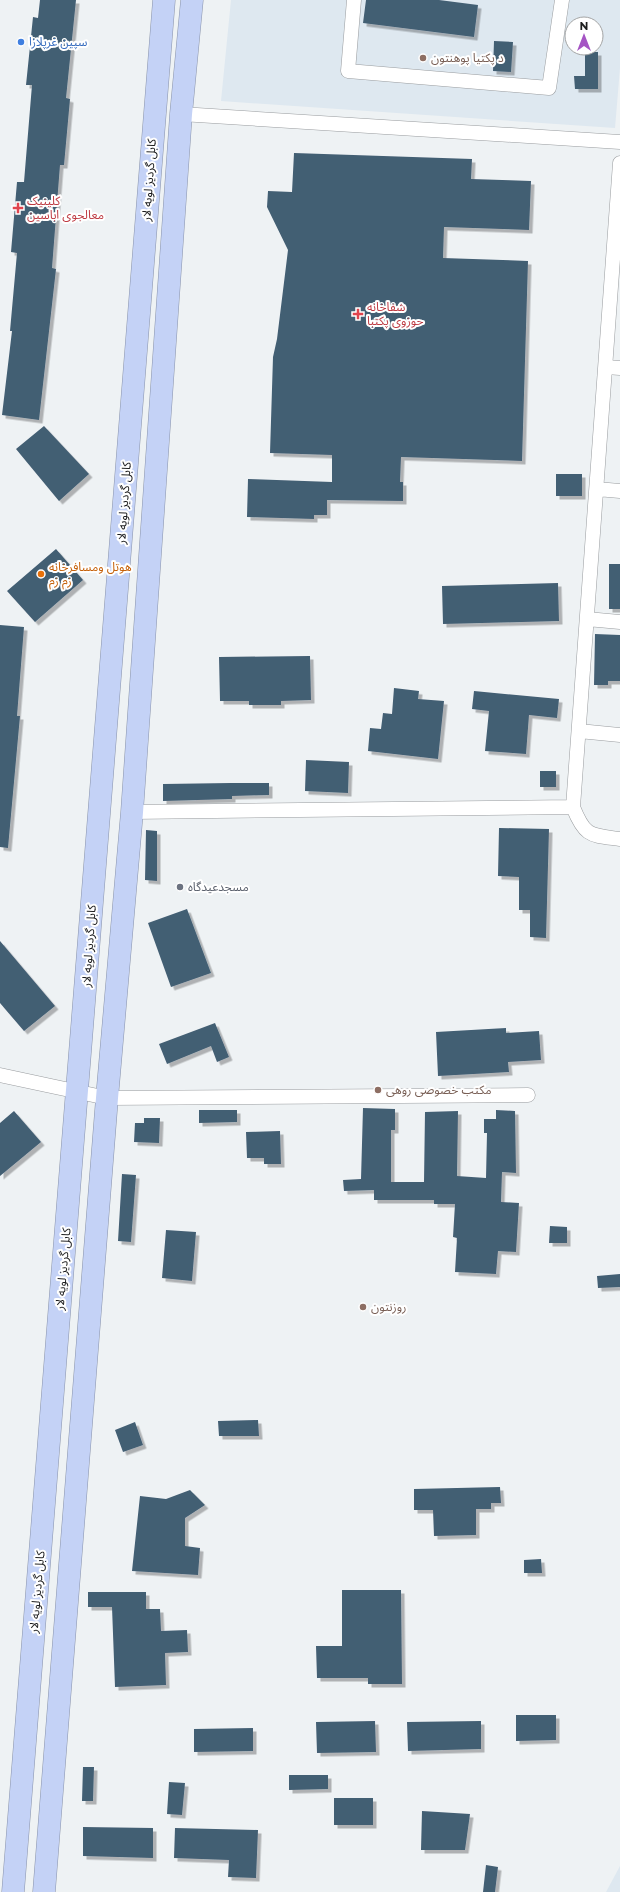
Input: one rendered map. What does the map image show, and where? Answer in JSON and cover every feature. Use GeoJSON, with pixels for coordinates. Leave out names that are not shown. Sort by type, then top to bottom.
{"type":"FeatureCollection","features":[{"type":"Feature","properties":{"kind":"highway","name":"کابل گردیز لویه لار"},"geometry":{"type":"LineString","coordinates":[[13,1892],[164,0]]}},
{"type":"Feature","properties":{"kind":"highway"},"geometry":{"type":"LineString","coordinates":[[44,1892],[107,1098],[132,812],[181,114],[192,0]]}},
{"type":"Feature","properties":{"kind":"street"},"geometry":{"type":"LineString","coordinates":[[354,0],[348,71],[549,88],[562,0]]}},
{"type":"Feature","properties":{"kind":"street"},"geometry":{"type":"LineString","coordinates":[[181,114],[620,142]]}},
{"type":"Feature","properties":{"kind":"street"},"geometry":{"type":"LineString","coordinates":[[620,163],[613,368],[597,489],[573,807],[583,827],[592,835],[620,839]]}},
{"type":"Feature","properties":{"kind":"street"},"geometry":{"type":"LineString","coordinates":[[597,489],[620,491]]}},
{"type":"Feature","properties":{"kind":"street"},"geometry":{"type":"LineString","coordinates":[[587,619],[620,622]]}},
{"type":"Feature","properties":{"kind":"street"},"geometry":{"type":"LineString","coordinates":[[579,730],[620,734]]}},
{"type":"Feature","properties":{"kind":"street"},"geometry":{"type":"LineString","coordinates":[[132,812],[573,807]]}},
{"type":"Feature","properties":{"kind":"street"},"geometry":{"type":"LineString","coordinates":[[0,1075],[107,1098],[528,1095]]}},
{"type":"Feature","properties":{"kind":"shaded area","name":"د پکتیا پوهنتون"},"geometry":{"type":"Polygon","coordinates":[[[231,0],[620,0],[620,68],[615,128],[221,101],[231,0]]]}},
{"type":"Feature","properties":{"kind":"shaded area"},"geometry":{"type":"Polygon","coordinates":[[[620,1866],[620,1892],[606,1892],[620,1866]]]}},
{"type":"Feature","properties":{"kind":"building"},"geometry":{"type":"Polygon","coordinates":[[[40,0],[76,0],[66,98],[70,99],[64,165],[60,165],[52,268],[56,269],[39,420],[2,415],[12,331],[10,331],[17,253],[11,252],[17,182],[24,182],[32,85],[26,85],[33,17],[38,18],[40,0]]]}},
{"type":"Feature","properties":{"kind":"building"},"geometry":{"type":"Polygon","coordinates":[[[366,0],[439,0],[478,5],[474,37],[363,23],[366,0]]]}},
{"type":"Feature","properties":{"kind":"building"},"geometry":{"type":"Polygon","coordinates":[[[494,41],[513,42],[511,72],[493,71],[494,41]]]}},
{"type":"Feature","properties":{"kind":"building"},"geometry":{"type":"Polygon","coordinates":[[[585,56],[598,56],[598,89],[575,89],[574,76],[585,76],[585,56]]]}},
{"type":"Feature","properties":{"kind":"building"},"geometry":{"type":"Polygon","coordinates":[[[294,153],[472,159],[471,179],[531,181],[529,230],[444,227],[443,258],[528,261],[522,461],[401,457],[400,482],[403,482],[403,501],[327,500],[327,515],[314,515],[314,519],[247,517],[248,479],[332,482],[332,455],[270,453],[273,357],[277,339],[288,250],[267,207],[268,191],[292,192],[294,153]]]}},
{"type":"Feature","properties":{"kind":"building"},"geometry":{"type":"Polygon","coordinates":[[[44,426],[89,474],[59,501],[16,449],[44,426]]]}},
{"type":"Feature","properties":{"kind":"building"},"geometry":{"type":"Polygon","coordinates":[[[556,474],[582,474],[582,496],[556,496],[556,474]]]}},
{"type":"Feature","properties":{"kind":"building"},"geometry":{"type":"Polygon","coordinates":[[[56,549],[83,580],[35,622],[7,591],[56,549]]]}},
{"type":"Feature","properties":{"kind":"building"},"geometry":{"type":"Polygon","coordinates":[[[609,564],[620,564],[620,609],[609,609],[609,564]]]}},
{"type":"Feature","properties":{"kind":"building"},"geometry":{"type":"Polygon","coordinates":[[[558,583],[559,621],[443,624],[442,586],[558,583]]]}},
{"type":"Feature","properties":{"kind":"building"},"geometry":{"type":"Polygon","coordinates":[[[0,625],[24,627],[17,716],[20,716],[8,848],[0,847],[0,625]]]}},
{"type":"Feature","properties":{"kind":"building"},"geometry":{"type":"Polygon","coordinates":[[[595,634],[620,635],[620,681],[608,681],[608,685],[594,685],[595,634]]]}},
{"type":"Feature","properties":{"kind":"building"},"geometry":{"type":"Polygon","coordinates":[[[310,656],[311,700],[281,701],[281,705],[249,705],[249,701],[220,701],[219,657],[310,656]]]}},
{"type":"Feature","properties":{"kind":"building"},"geometry":{"type":"Polygon","coordinates":[[[394,688],[419,691],[418,699],[444,701],[438,759],[368,751],[370,728],[381,729],[383,713],[392,714],[394,688]]]}},
{"type":"Feature","properties":{"kind":"building"},"geometry":{"type":"Polygon","coordinates":[[[474,691],[559,699],[557,718],[529,715],[526,754],[485,751],[489,711],[472,709],[474,691]]]}},
{"type":"Feature","properties":{"kind":"building"},"geometry":{"type":"Polygon","coordinates":[[[306,760],[349,762],[348,793],[305,791],[306,760]]]}},
{"type":"Feature","properties":{"kind":"building"},"geometry":{"type":"Polygon","coordinates":[[[540,771],[556,771],[556,787],[540,787],[540,771]]]}},
{"type":"Feature","properties":{"kind":"building"},"geometry":{"type":"Polygon","coordinates":[[[269,783],[269,795],[232,796],[232,799],[163,801],[163,784],[269,783]]]}},
{"type":"Feature","properties":{"kind":"building"},"geometry":{"type":"Polygon","coordinates":[[[499,828],[549,829],[546,938],[530,937],[530,910],[519,910],[519,877],[498,876],[499,828]]]}},
{"type":"Feature","properties":{"kind":"building"},"geometry":{"type":"Polygon","coordinates":[[[146,830],[157,831],[157,881],[145,880],[146,830]]]}},
{"type":"Feature","properties":{"kind":"building"},"geometry":{"type":"Polygon","coordinates":[[[187,909],[211,973],[171,987],[148,923],[187,909]]]}},
{"type":"Feature","properties":{"kind":"building"},"geometry":{"type":"Polygon","coordinates":[[[0,941],[55,1006],[24,1031],[0,1003],[0,941]]]}},
{"type":"Feature","properties":{"kind":"building"},"geometry":{"type":"Polygon","coordinates":[[[215,1023],[229,1057],[217,1062],[211,1046],[167,1064],[159,1044],[215,1023]]]}},
{"type":"Feature","properties":{"kind":"building"},"geometry":{"type":"Polygon","coordinates":[[[506,1028],[506,1033],[539,1031],[541,1060],[508,1062],[509,1072],[438,1076],[436,1032],[506,1028]]]}},
{"type":"Feature","properties":{"kind":"building"},"geometry":{"type":"Polygon","coordinates":[[[363,1108],[395,1109],[395,1130],[391,1130],[391,1182],[424,1182],[425,1112],[458,1111],[457,1176],[486,1178],[487,1133],[484,1133],[484,1119],[496,1119],[496,1110],[515,1111],[516,1173],[502,1172],[501,1202],[519,1203],[516,1252],[498,1251],[496,1274],[455,1272],[457,1238],[453,1237],[455,1204],[434,1204],[434,1200],[374,1200],[374,1190],[344,1191],[343,1180],[361,1179],[363,1108]]]}},
{"type":"Feature","properties":{"kind":"building"},"geometry":{"type":"Polygon","coordinates":[[[199,1110],[237,1110],[237,1122],[199,1123],[199,1110]]]}},
{"type":"Feature","properties":{"kind":"building"},"geometry":{"type":"Polygon","coordinates":[[[14,1111],[41,1142],[0,1176],[0,1123],[14,1111]]]}},
{"type":"Feature","properties":{"kind":"building"},"geometry":{"type":"Polygon","coordinates":[[[144,1118],[160,1118],[159,1143],[134,1142],[135,1123],[144,1123],[144,1118]]]}},
{"type":"Feature","properties":{"kind":"building"},"geometry":{"type":"Polygon","coordinates":[[[280,1131],[281,1164],[264,1164],[264,1158],[247,1158],[246,1132],[280,1131]]]}},
{"type":"Feature","properties":{"kind":"building"},"geometry":{"type":"Polygon","coordinates":[[[122,1174],[136,1175],[131,1242],[118,1241],[122,1174]]]}},
{"type":"Feature","properties":{"kind":"building"},"geometry":{"type":"Polygon","coordinates":[[[550,1226],[567,1227],[567,1243],[549,1243],[550,1226]]]}},
{"type":"Feature","properties":{"kind":"building"},"geometry":{"type":"Polygon","coordinates":[[[166,1230],[196,1232],[192,1281],[162,1278],[166,1230]]]}},
{"type":"Feature","properties":{"kind":"building"},"geometry":{"type":"Polygon","coordinates":[[[620,1274],[620,1287],[598,1288],[597,1276],[620,1274]]]}},
{"type":"Feature","properties":{"kind":"building"},"geometry":{"type":"Polygon","coordinates":[[[258,1420],[259,1436],[219,1436],[218,1421],[258,1420]]]}},
{"type":"Feature","properties":{"kind":"building"},"geometry":{"type":"Polygon","coordinates":[[[135,1422],[143,1445],[123,1452],[115,1430],[135,1422]]]}},
{"type":"Feature","properties":{"kind":"building"},"geometry":{"type":"Polygon","coordinates":[[[500,1487],[501,1503],[491,1503],[491,1509],[476,1509],[476,1535],[434,1536],[433,1510],[414,1510],[414,1489],[500,1487]]]}},
{"type":"Feature","properties":{"kind":"building"},"geometry":{"type":"Polygon","coordinates":[[[190,1490],[205,1505],[185,1518],[185,1546],[200,1548],[198,1575],[132,1571],[140,1496],[166,1499],[190,1490]]]}},
{"type":"Feature","properties":{"kind":"building"},"geometry":{"type":"Polygon","coordinates":[[[541,1559],[542,1573],[524,1573],[524,1560],[541,1559]]]}},
{"type":"Feature","properties":{"kind":"building"},"geometry":{"type":"Polygon","coordinates":[[[342,1590],[401,1590],[402,1684],[368,1684],[368,1678],[317,1678],[316,1646],[342,1646],[342,1590]]]}},
{"type":"Feature","properties":{"kind":"building"},"geometry":{"type":"Polygon","coordinates":[[[88,1592],[146,1592],[146,1609],[160,1609],[161,1631],[187,1630],[188,1652],[165,1653],[166,1685],[115,1687],[112,1607],[88,1607],[88,1592]]]}},
{"type":"Feature","properties":{"kind":"building"},"geometry":{"type":"Polygon","coordinates":[[[516,1715],[556,1715],[556,1740],[516,1741],[516,1715]]]}},
{"type":"Feature","properties":{"kind":"building"},"geometry":{"type":"Polygon","coordinates":[[[375,1721],[376,1752],[317,1753],[316,1722],[375,1721]]]}},
{"type":"Feature","properties":{"kind":"building"},"geometry":{"type":"Polygon","coordinates":[[[481,1721],[481,1749],[408,1751],[407,1722],[481,1721]]]}},
{"type":"Feature","properties":{"kind":"building"},"geometry":{"type":"Polygon","coordinates":[[[253,1728],[253,1751],[194,1752],[194,1729],[253,1728]]]}},
{"type":"Feature","properties":{"kind":"building"},"geometry":{"type":"Polygon","coordinates":[[[83,1767],[94,1767],[93,1801],[82,1801],[83,1767]]]}},
{"type":"Feature","properties":{"kind":"building"},"geometry":{"type":"Polygon","coordinates":[[[289,1775],[328,1775],[328,1789],[289,1790],[289,1775]]]}},
{"type":"Feature","properties":{"kind":"building"},"geometry":{"type":"Polygon","coordinates":[[[169,1782],[185,1783],[182,1815],[167,1814],[169,1782]]]}},
{"type":"Feature","properties":{"kind":"building"},"geometry":{"type":"Polygon","coordinates":[[[334,1798],[373,1798],[373,1825],[334,1825],[334,1798]]]}},
{"type":"Feature","properties":{"kind":"building"},"geometry":{"type":"Polygon","coordinates":[[[422,1811],[470,1814],[465,1850],[421,1850],[422,1811]]]}},
{"type":"Feature","properties":{"kind":"building"},"geometry":{"type":"Polygon","coordinates":[[[83,1827],[153,1828],[153,1858],[83,1856],[83,1827]]]}},
{"type":"Feature","properties":{"kind":"building"},"geometry":{"type":"Polygon","coordinates":[[[175,1828],[258,1830],[256,1878],[228,1877],[229,1860],[174,1858],[175,1828]]]}},
{"type":"Feature","properties":{"kind":"building"},"geometry":{"type":"Polygon","coordinates":[[[486,1865],[498,1867],[495,1892],[483,1892],[486,1865]]]}},
{"type":"Feature","properties":{"kind":"place","name":"سپین غرپلازا"},"geometry":{"type":"Point","coordinates":[21,42]}},
{"type":"Feature","properties":{"kind":"place","name":"د پکتیا پوهنتون"},"geometry":{"type":"Point","coordinates":[423,58]}},
{"type":"Feature","properties":{"kind":"place","name":"کلینیک معالجوی اباسین"},"geometry":{"type":"Point","coordinates":[18,208]}},
{"type":"Feature","properties":{"kind":"place","name":"شفاخانه حوزوی پکتبا"},"geometry":{"type":"Point","coordinates":[358,314]}},
{"type":"Feature","properties":{"kind":"place","name":"هوتل ومسافرخانه زم زم"},"geometry":{"type":"Point","coordinates":[41,574]}},
{"type":"Feature","properties":{"kind":"place","name":"مسجدعیدگاه"},"geometry":{"type":"Point","coordinates":[180,887]}},
{"type":"Feature","properties":{"kind":"place","name":"مکتب خصوصی روهی"},"geometry":{"type":"Point","coordinates":[378,1090]}},
{"type":"Feature","properties":{"kind":"place","name":"روزنتون"},"geometry":{"type":"Point","coordinates":[363,1307]}}]}
